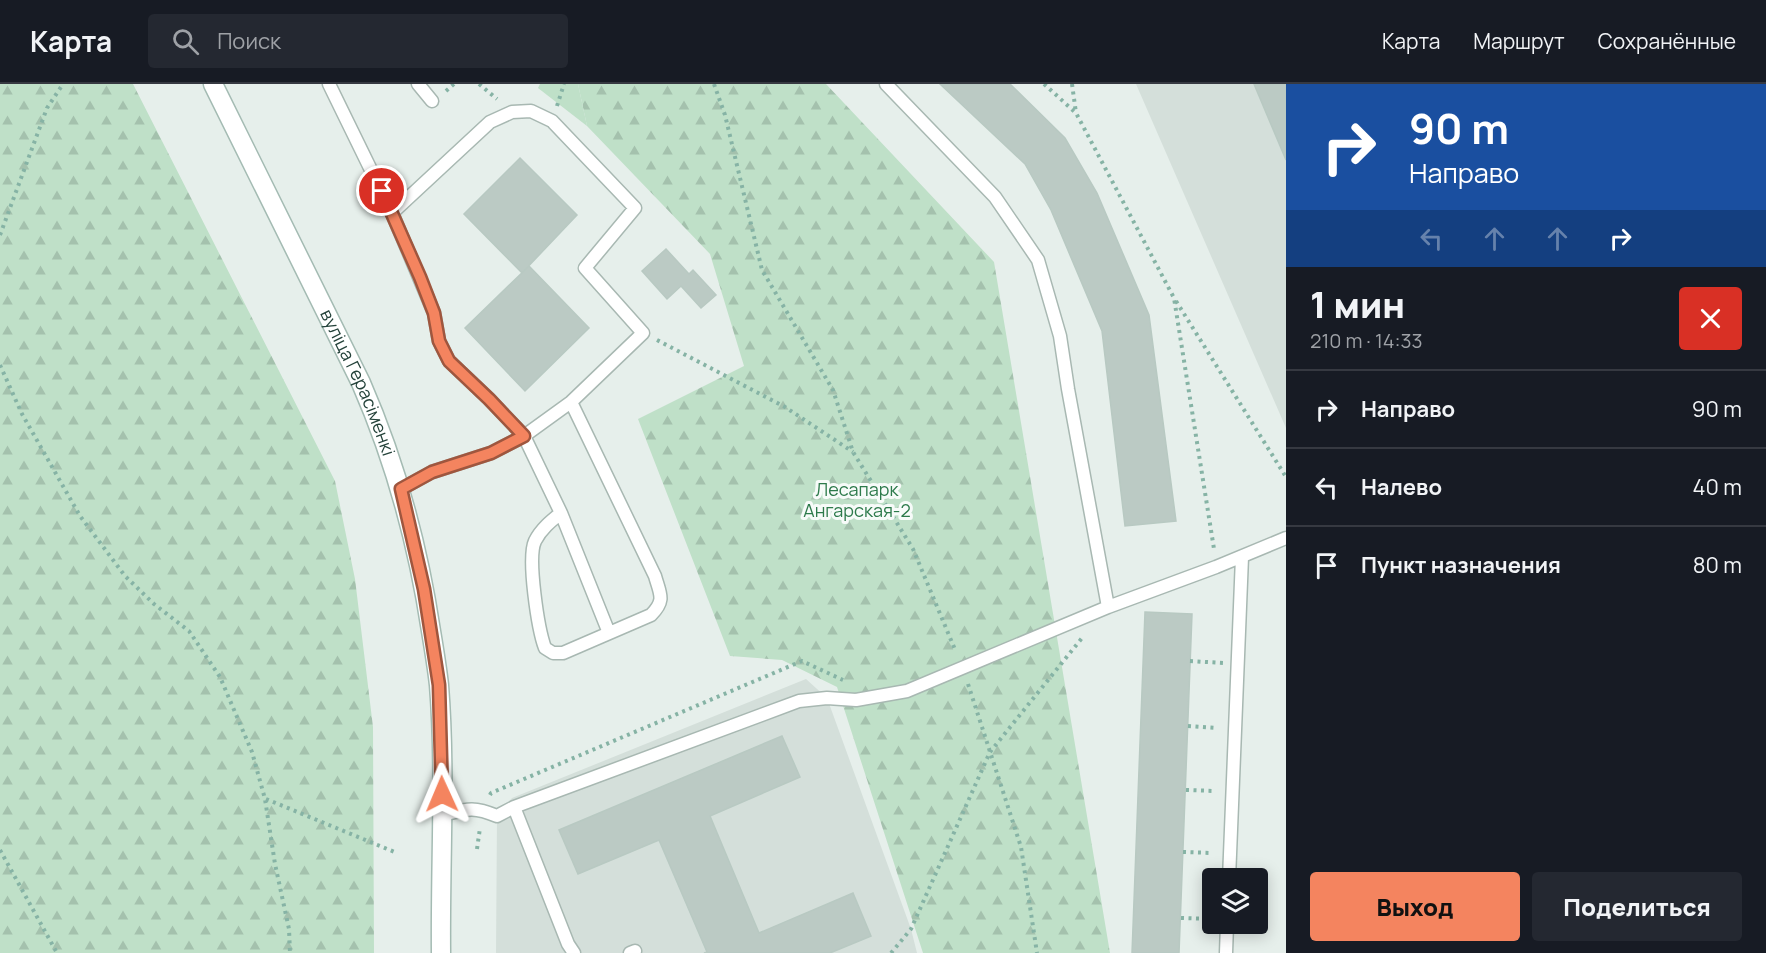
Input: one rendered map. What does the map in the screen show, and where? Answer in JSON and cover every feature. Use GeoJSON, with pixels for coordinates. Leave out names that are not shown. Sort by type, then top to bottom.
{"type":"FeatureCollection","features":[{"type":"Feature","properties":{"kind":"street","name":"вуліца Герасіменкі"},"geometry":{"type":"LineString","coordinates":[[213,84],[361,383],[380,427],[401,489],[424,589],[439,685],[442,814],[441,953]]}},
{"type":"Feature","properties":{"kind":"lane"},"geometry":{"type":"LineString","coordinates":[[329,84],[392,213],[434,313],[439,341],[449,361],[524,436],[561,513],[609,633]]}},
{"type":"Feature","properties":{"kind":"lane"},"geometry":{"type":"LineString","coordinates":[[418,84],[432,101]]}},
{"type":"Feature","properties":{"kind":"lane"},"geometry":{"type":"LineString","coordinates":[[886,84],[995,197],[1038,260],[1060,336],[1107,607]]}},
{"type":"Feature","properties":{"kind":"lane"},"geometry":{"type":"LineString","coordinates":[[392,213],[490,122],[512,112],[531,111],[552,121],[635,208],[585,268],[643,333],[571,402],[524,436],[491,453],[432,472],[401,489]]}},
{"type":"Feature","properties":{"kind":"lane"},"geometry":{"type":"LineString","coordinates":[[561,513],[545,527],[534,543],[532,562],[540,633],[545,648],[554,653],[562,653],[651,615],[659,607],[661,600],[655,576],[571,402]]}},
{"type":"Feature","properties":{"kind":"lane"},"geometry":{"type":"LineString","coordinates":[[442,814],[470,808],[497,816],[514,807],[799,700],[827,698],[856,700],[907,691],[1107,607],[1242,557],[1286,538]]}},
{"type":"Feature","properties":{"kind":"lane"},"geometry":{"type":"LineString","coordinates":[[1229,868],[1242,557]]}},
{"type":"Feature","properties":{"kind":"lane"},"geometry":{"type":"LineString","coordinates":[[514,807],[573,953]]}},
{"type":"Feature","properties":{"kind":"lane"},"geometry":{"type":"LineString","coordinates":[[1226,953],[1227,934]]}},
{"type":"Feature","properties":{"kind":"path"},"geometry":{"type":"LineString","coordinates":[[0,235],[47,108],[63,84]]}},
{"type":"Feature","properties":{"kind":"path"},"geometry":{"type":"LineString","coordinates":[[714,84],[725,115],[762,270],[833,390],[853,452],[913,549],[963,668],[1021,847],[1037,953]]}},
{"type":"Feature","properties":{"kind":"path"},"geometry":{"type":"LineString","coordinates":[[1044,84],[1076,113],[1174,298],[1286,477]]}},
{"type":"Feature","properties":{"kind":"path"},"geometry":{"type":"LineString","coordinates":[[1072,84],[1076,113]]}},
{"type":"Feature","properties":{"kind":"path"},"geometry":{"type":"LineString","coordinates":[[1174,298],[1216,567]]}},
{"type":"Feature","properties":{"kind":"path"},"geometry":{"type":"LineString","coordinates":[[643,333],[785,407],[853,452]]}},
{"type":"Feature","properties":{"kind":"path"},"geometry":{"type":"LineString","coordinates":[[0,365],[22,414],[80,516],[125,576],[154,604],[189,631],[220,677],[252,752],[265,799],[275,864],[289,929],[290,953]]}},
{"type":"Feature","properties":{"kind":"path"},"geometry":{"type":"LineString","coordinates":[[891,953],[911,929],[990,752],[1085,634]]}},
{"type":"Feature","properties":{"kind":"path"},"geometry":{"type":"LineString","coordinates":[[477,849],[483,810],[491,793],[802,661],[879,696]]}},
{"type":"Feature","properties":{"kind":"path"},"geometry":{"type":"LineString","coordinates":[[1190,661],[1237,663]]}},
{"type":"Feature","properties":{"kind":"path"},"geometry":{"type":"LineString","coordinates":[[1188,726],[1235,728]]}},
{"type":"Feature","properties":{"kind":"path"},"geometry":{"type":"LineString","coordinates":[[1186,790],[1232,792]]}},
{"type":"Feature","properties":{"kind":"path"},"geometry":{"type":"LineString","coordinates":[[265,799],[397,853]]}},
{"type":"Feature","properties":{"kind":"path"},"geometry":{"type":"LineString","coordinates":[[0,850],[57,953]]}},
{"type":"Feature","properties":{"kind":"path"},"geometry":{"type":"LineString","coordinates":[[1183,852],[1230,854]]}},
{"type":"Feature","properties":{"kind":"path"},"geometry":{"type":"LineString","coordinates":[[1181,918],[1202,919]]}},
{"type":"Feature","properties":{"kind":"shaded area"},"geometry":{"type":"Polygon","coordinates":[[[1136,84],[1286,84],[1286,428],[1136,84]]]}},
{"type":"Feature","properties":{"kind":"shaded area"},"geometry":{"type":"Polygon","coordinates":[[[806,679],[827,698],[911,929],[917,953],[496,953],[497,816],[512,798],[806,679]]]}},
{"type":"Feature","properties":{"kind":"green space"},"geometry":{"type":"Polygon","coordinates":[[[0,84],[133,84],[335,481],[355,579],[373,727],[374,953],[0,953],[0,84]]]}},
{"type":"Feature","properties":{"kind":"green space"},"geometry":{"type":"Polygon","coordinates":[[[540,84],[578,84],[587,126],[538,88],[540,84]]]}},
{"type":"Feature","properties":{"kind":"green space","name":"Лесапарк Ангарская-2"},"geometry":{"type":"Polygon","coordinates":[[[578,84],[826,84],[994,262],[1110,953],[923,953],[837,687],[782,660],[730,656],[638,419],[744,366],[710,254],[587,126],[578,84]]]}},
{"type":"Feature","properties":{"kind":"building"},"geometry":{"type":"Polygon","coordinates":[[[940,84],[1010,84],[1065,138],[1097,193],[1149,315],[1176,521],[1125,526],[1102,331],[1051,210],[1025,164],[940,84]]]}},
{"type":"Feature","properties":{"kind":"building"},"geometry":{"type":"Polygon","coordinates":[[[1254,84],[1286,84],[1286,160],[1254,84]]]}},
{"type":"Feature","properties":{"kind":"building"},"geometry":{"type":"Polygon","coordinates":[[[520,158],[577,215],[522,273],[464,214],[520,158]]]}},
{"type":"Feature","properties":{"kind":"building"},"geometry":{"type":"Polygon","coordinates":[[[666,249],[689,274],[693,270],[716,295],[701,308],[681,286],[667,299],[642,271],[666,249]]]}},
{"type":"Feature","properties":{"kind":"building"},"geometry":{"type":"Polygon","coordinates":[[[529,266],[589,328],[525,391],[465,328],[529,266]]]}},
{"type":"Feature","properties":{"kind":"building"},"geometry":{"type":"Polygon","coordinates":[[[1145,612],[1192,614],[1179,953],[1132,953],[1145,612]]]}},
{"type":"Feature","properties":{"kind":"building"},"geometry":{"type":"Polygon","coordinates":[[[782,736],[800,777],[710,816],[759,933],[853,893],[871,936],[830,953],[704,953],[707,952],[659,840],[578,874],[559,830],[782,736]]]}},
{"type":"Feature","properties":{"kind":"route"},"geometry":{"type":"LineString","coordinates":[[382,191],[420,277],[434,313],[439,341],[449,361],[524,436],[491,453],[432,472],[401,489],[424,589],[439,685],[442,794]]}}]}
